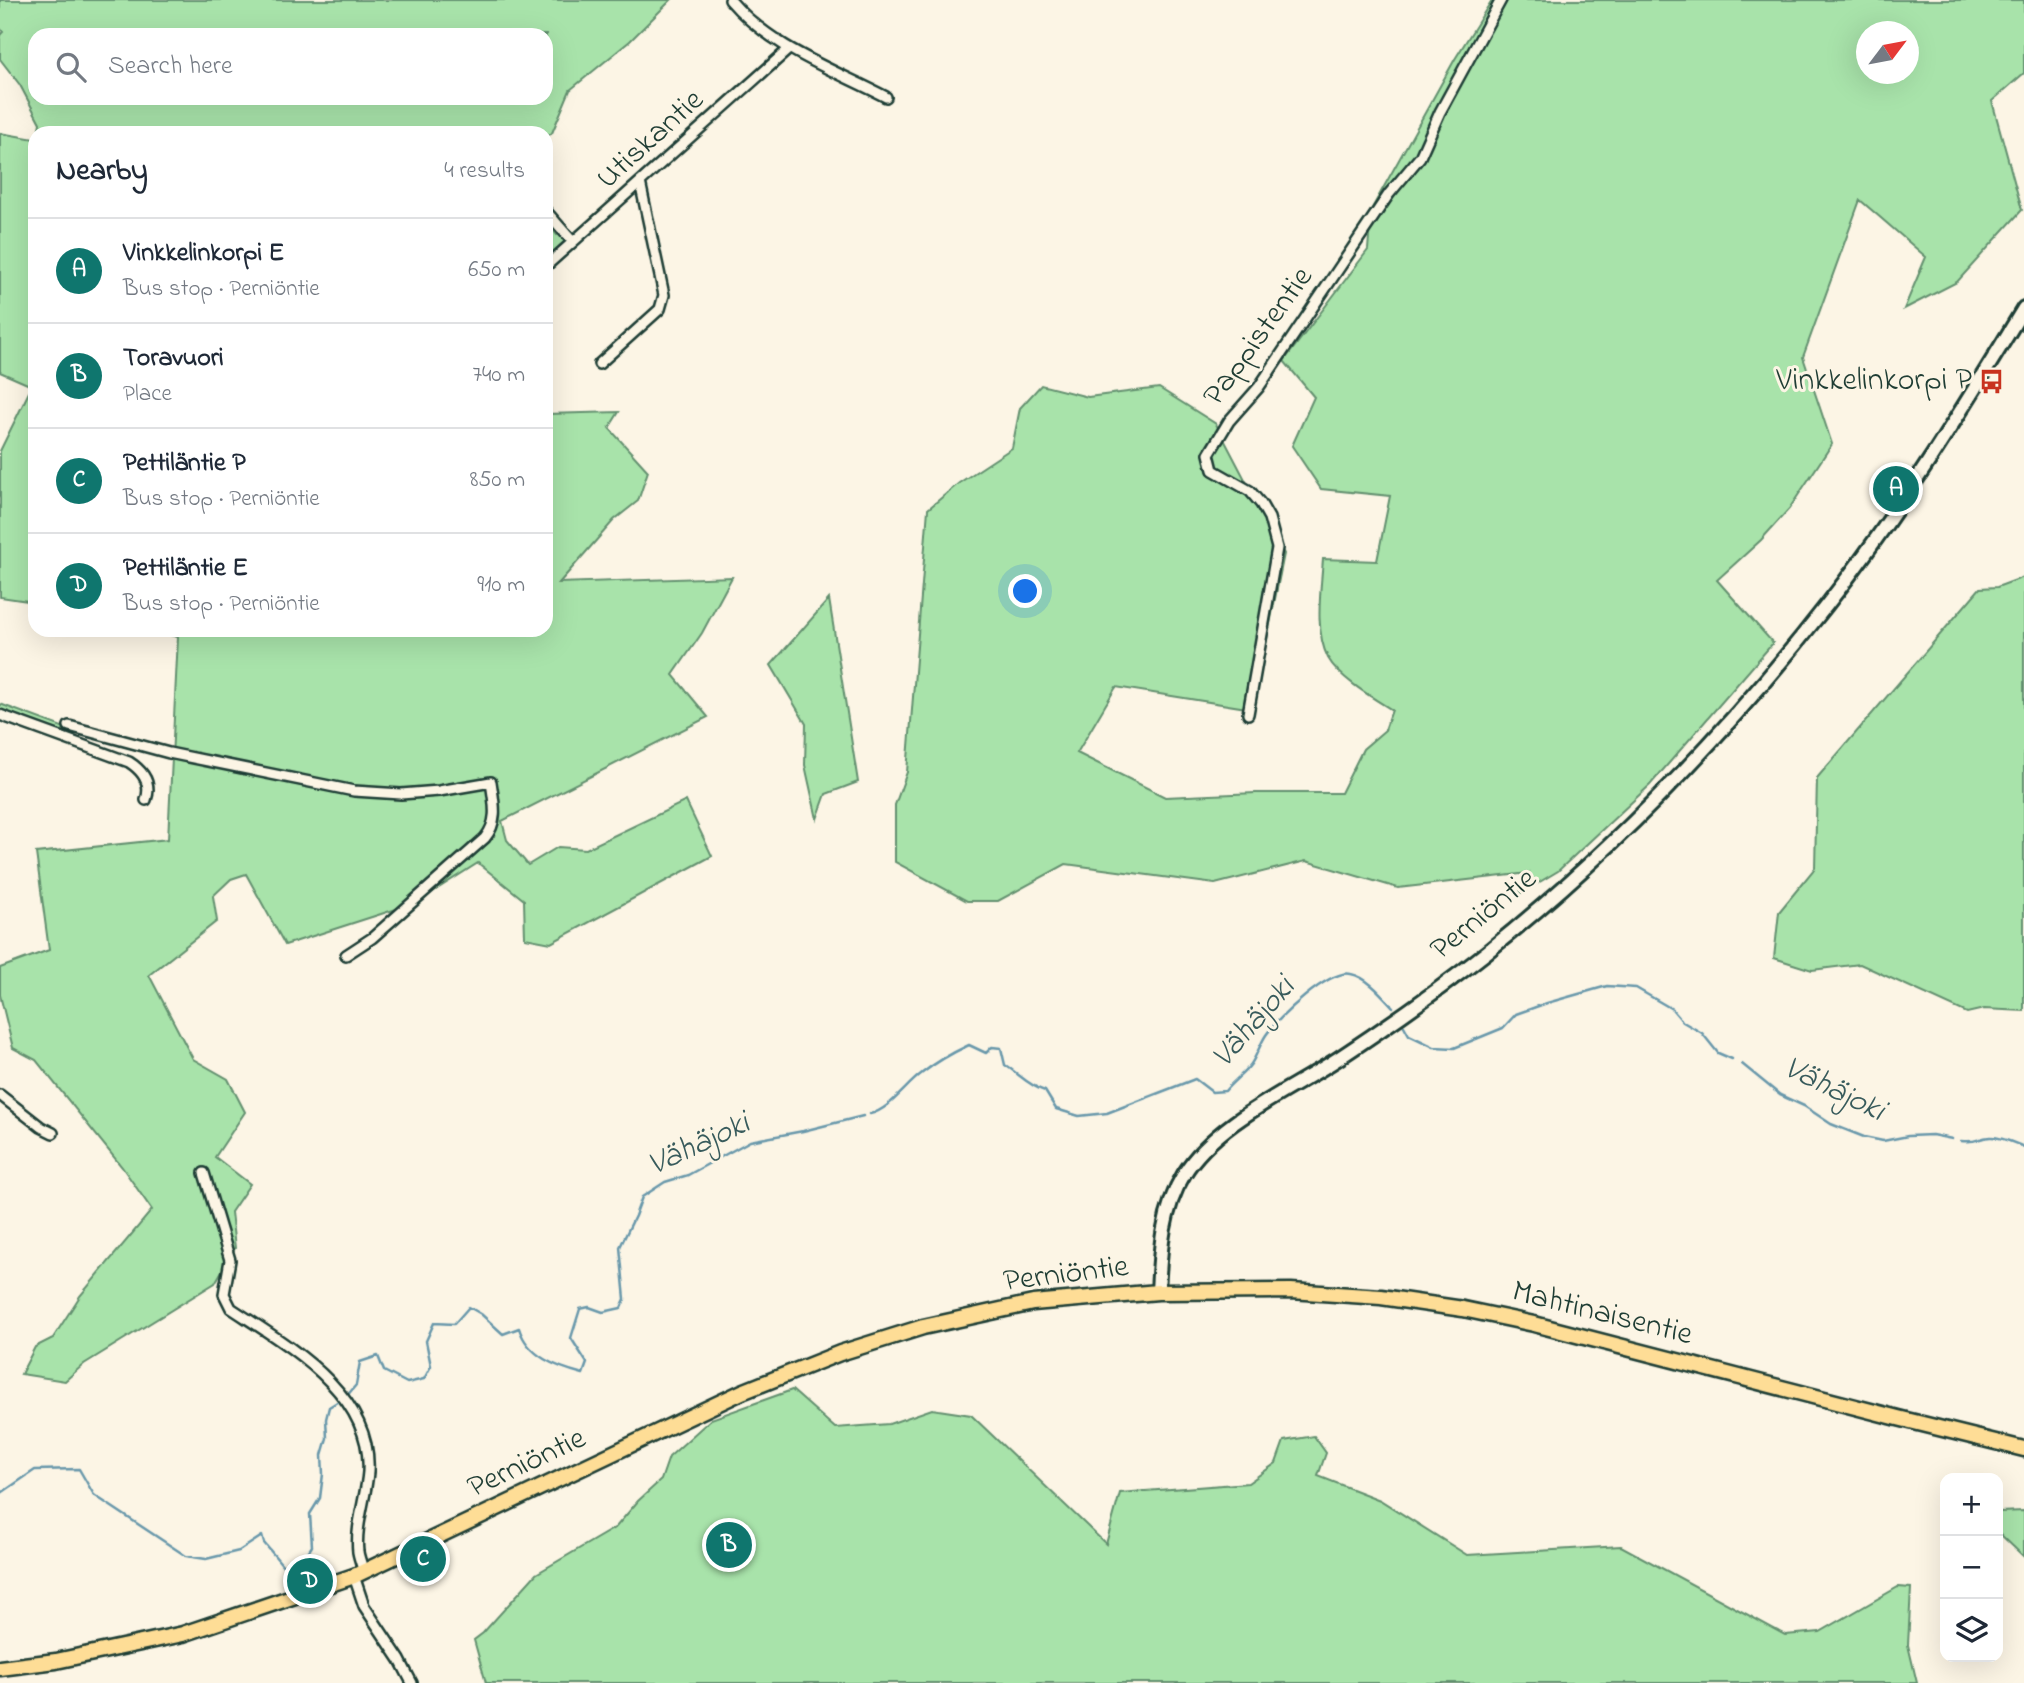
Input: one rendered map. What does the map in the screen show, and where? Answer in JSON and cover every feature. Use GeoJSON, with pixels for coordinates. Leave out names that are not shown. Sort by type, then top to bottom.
{"type":"FeatureCollection","features":[{"type":"Feature","properties":{"kind":"main road","name":"Perniöntie"},"geometry":{"type":"LineString","coordinates":[[0,1668],[56,1661],[183,1634],[359,1574],[719,1402],[840,1353],[923,1327],[1033,1303],[1158,1292],[1161,1242],[1170,1205],[1184,1175],[1202,1150],[1243,1118],[1375,1034],[1486,952],[1579,872],[1653,802],[1723,728],[1827,604],[1939,445],[2024,308]]}},
{"type":"Feature","properties":{"kind":"main road","name":"Mahtinaisentie"},"geometry":{"type":"LineString","coordinates":[[1158,1292],[1291,1291],[1381,1297],[1463,1310],[1534,1324],[1898,1419],[2024,1448]]}},
{"type":"Feature","properties":{"kind":"street"},"geometry":{"type":"LineString","coordinates":[[730,0],[789,49],[886,97]]}},
{"type":"Feature","properties":{"kind":"street","name":"Pappistentie"},"geometry":{"type":"LineString","coordinates":[[1248,714],[1276,548],[1269,518],[1262,504],[1250,491],[1213,470],[1209,454],[1229,421],[1259,387],[1389,194],[1420,156],[1440,112],[1501,0]]}},
{"type":"Feature","properties":{"kind":"street","name":"Utiskantie"},"geometry":{"type":"LineString","coordinates":[[553,260],[789,49]]}},
{"type":"Feature","properties":{"kind":"street"},"geometry":{"type":"LineString","coordinates":[[599,364],[660,309],[664,295],[640,182]]}},
{"type":"Feature","properties":{"kind":"street"},"geometry":{"type":"LineString","coordinates":[[553,219],[573,242]]}},
{"type":"Feature","properties":{"kind":"street"},"geometry":{"type":"LineString","coordinates":[[0,715],[129,762],[140,769],[147,782],[149,794],[146,800]]}},
{"type":"Feature","properties":{"kind":"street"},"geometry":{"type":"LineString","coordinates":[[69,726],[169,754],[354,791],[401,794],[439,792],[491,782],[495,818],[492,829],[485,838],[372,938],[346,955]]}},
{"type":"Feature","properties":{"kind":"street"},"geometry":{"type":"LineString","coordinates":[[0,1095],[41,1127],[53,1133]]}},
{"type":"Feature","properties":{"kind":"street"},"geometry":{"type":"LineString","coordinates":[[204,1173],[230,1259],[224,1294],[231,1308],[319,1370],[341,1394],[361,1425],[369,1459],[358,1552],[364,1606],[412,1683]]}},
{"type":"Feature","properties":{"kind":"green space"},"geometry":{"type":"Polygon","coordinates":[[[0,0],[671,0],[630,41],[570,90],[553,131],[553,126],[39,126],[31,105],[553,105],[553,28],[28,28],[28,100],[0,59],[0,35],[3,32],[0,28],[0,0]]]}},
{"type":"Feature","properties":{"kind":"green space"},"geometry":{"type":"Polygon","coordinates":[[[1492,0],[2024,0],[2024,73],[1992,101],[2022,210],[1957,282],[1904,309],[1926,257],[1860,200],[1803,357],[1832,444],[1789,509],[1761,540],[1717,580],[1773,643],[1650,785],[1558,871],[1518,895],[1529,873],[1398,888],[1306,861],[1215,884],[1066,864],[998,901],[967,901],[895,862],[895,805],[907,772],[928,509],[959,483],[1012,448],[1020,408],[1041,385],[1088,397],[1159,388],[1216,424],[1284,554],[1253,709],[1116,687],[1077,753],[1165,797],[1341,793],[1363,749],[1385,730],[1392,710],[1357,687],[1340,673],[1328,658],[1320,623],[1323,559],[1377,561],[1390,496],[1321,489],[1292,446],[1314,397],[1284,361],[1368,250],[1371,210],[1455,59],[1492,0]]]}},
{"type":"Feature","properties":{"kind":"green space"},"geometry":{"type":"Polygon","coordinates":[[[0,133],[28,138],[28,384],[0,372],[0,133]]]}},
{"type":"Feature","properties":{"kind":"green space"},"geometry":{"type":"Polygon","coordinates":[[[553,230],[557,235],[560,233],[567,243],[553,255],[553,230]]]}},
{"type":"Feature","properties":{"kind":"green space"},"geometry":{"type":"Polygon","coordinates":[[[28,394],[28,601],[0,597],[0,451],[28,394]]]}},
{"type":"Feature","properties":{"kind":"green space"},"geometry":{"type":"Polygon","coordinates":[[[619,412],[609,428],[648,471],[638,501],[614,520],[559,583],[732,577],[702,633],[673,675],[708,717],[502,821],[507,840],[528,865],[558,847],[586,849],[686,801],[712,856],[551,943],[525,938],[524,900],[478,863],[415,903],[285,945],[246,874],[231,879],[213,896],[217,921],[149,975],[193,1059],[228,1079],[245,1112],[215,1157],[250,1184],[231,1212],[235,1248],[215,1283],[84,1364],[65,1381],[21,1374],[35,1347],[53,1338],[80,1296],[152,1210],[122,1167],[36,1060],[13,1048],[0,995],[0,968],[49,950],[36,853],[168,839],[178,637],[553,637],[553,414],[619,412]]]}},
{"type":"Feature","properties":{"kind":"green space"},"geometry":{"type":"Polygon","coordinates":[[[2024,577],[2024,1011],[1984,1009],[1967,1013],[1860,964],[1812,970],[1774,958],[1779,912],[1815,868],[1817,778],[1980,588],[1997,587],[2024,577]]]}},
{"type":"Feature","properties":{"kind":"green space"},"geometry":{"type":"Polygon","coordinates":[[[829,599],[858,782],[826,794],[817,819],[805,765],[806,724],[771,665],[829,599]]]}},
{"type":"Feature","properties":{"kind":"green space"},"geometry":{"type":"Polygon","coordinates":[[[0,704],[66,729],[59,732],[0,713],[0,704]]]}},
{"type":"Feature","properties":{"kind":"green space"},"geometry":{"type":"Polygon","coordinates":[[[792,1390],[835,1428],[889,1424],[932,1409],[971,1415],[1106,1544],[1120,1493],[1248,1483],[1276,1463],[1284,1441],[1314,1436],[1326,1453],[1318,1476],[1380,1500],[1467,1555],[1621,1546],[1785,1635],[1820,1632],[1898,1587],[1911,1588],[1908,1645],[1917,1683],[486,1683],[474,1640],[536,1574],[616,1527],[661,1480],[669,1457],[711,1419],[792,1390]]]}},
{"type":"Feature","properties":{"kind":"green space"},"geometry":{"type":"Polygon","coordinates":[[[2024,1511],[2024,1557],[2003,1537],[2003,1512],[2024,1511]]]}},
{"type":"Feature","properties":{"kind":"waterway","name":"Vähäjoki"},"geometry":{"type":"LineString","coordinates":[[870,1114],[884,1108],[932,1066],[969,1045],[986,1053],[992,1047],[1001,1048],[1005,1065],[1045,1091],[1056,1109],[1079,1116],[1107,1113],[1195,1079],[1212,1092],[1225,1091],[1251,1064],[1266,1035],[1281,1018],[1305,996],[1330,979],[1342,974],[1357,976],[1374,987],[1393,1007]]}},
{"type":"Feature","properties":{"kind":"waterway","name":"Vähäjoki"},"geometry":{"type":"LineString","coordinates":[[1404,1026],[1409,1035],[1434,1047],[1454,1048],[1503,1028],[1516,1014],[1547,1003],[1607,986],[1636,988],[1672,1009],[1683,1022],[1702,1033],[1718,1053],[1732,1059]]}},
{"type":"Feature","properties":{"kind":"waterway","name":"Vähäjoki"},"geometry":{"type":"LineString","coordinates":[[1742,1064],[1780,1095],[1804,1106],[1831,1124],[1864,1137],[1883,1141],[1932,1135],[1952,1139]]}},
{"type":"Feature","properties":{"kind":"waterway","name":"Vähäjoki"},"geometry":{"type":"LineString","coordinates":[[346,1397],[356,1385],[360,1362],[378,1356],[384,1371],[407,1383],[424,1379],[431,1366],[426,1341],[434,1323],[454,1324],[469,1307],[503,1334],[519,1328],[523,1338],[536,1353],[554,1364],[583,1374],[587,1363],[571,1338],[580,1309],[589,1307],[603,1312],[621,1308],[625,1299],[620,1247],[642,1197],[665,1182],[688,1175],[750,1141],[863,1116]]}},
{"type":"Feature","properties":{"kind":"waterway","name":"Vähäjoki"},"geometry":{"type":"LineString","coordinates":[[1961,1141],[1994,1137],[2024,1147]]}},
{"type":"Feature","properties":{"kind":"waterway","name":"Vähäjoki"},"geometry":{"type":"LineString","coordinates":[[0,1494],[35,1470],[79,1469],[94,1495],[186,1556],[206,1559],[239,1551],[262,1536],[264,1543],[284,1567],[304,1559],[312,1546],[310,1514],[320,1498],[322,1455],[327,1438],[326,1419],[329,1407],[337,1402]]}},
{"type":"Feature","properties":{"kind":"place","name":"Vinkkelinkorpi P"},"geometry":{"type":"Point","coordinates":[1992,381]}},
{"type":"Feature","properties":{"kind":"place","name":"Vinkkelinkorpi E"},"geometry":{"type":"Point","coordinates":[1896,489]}},
{"type":"Feature","properties":{"kind":"place","name":"Toravuori"},"geometry":{"type":"Point","coordinates":[729,1545]}},
{"type":"Feature","properties":{"kind":"place","name":"Pettiläntie P"},"geometry":{"type":"Point","coordinates":[423,1559]}},
{"type":"Feature","properties":{"kind":"place","name":"Pettiläntie E"},"geometry":{"type":"Point","coordinates":[310,1581]}}]}
